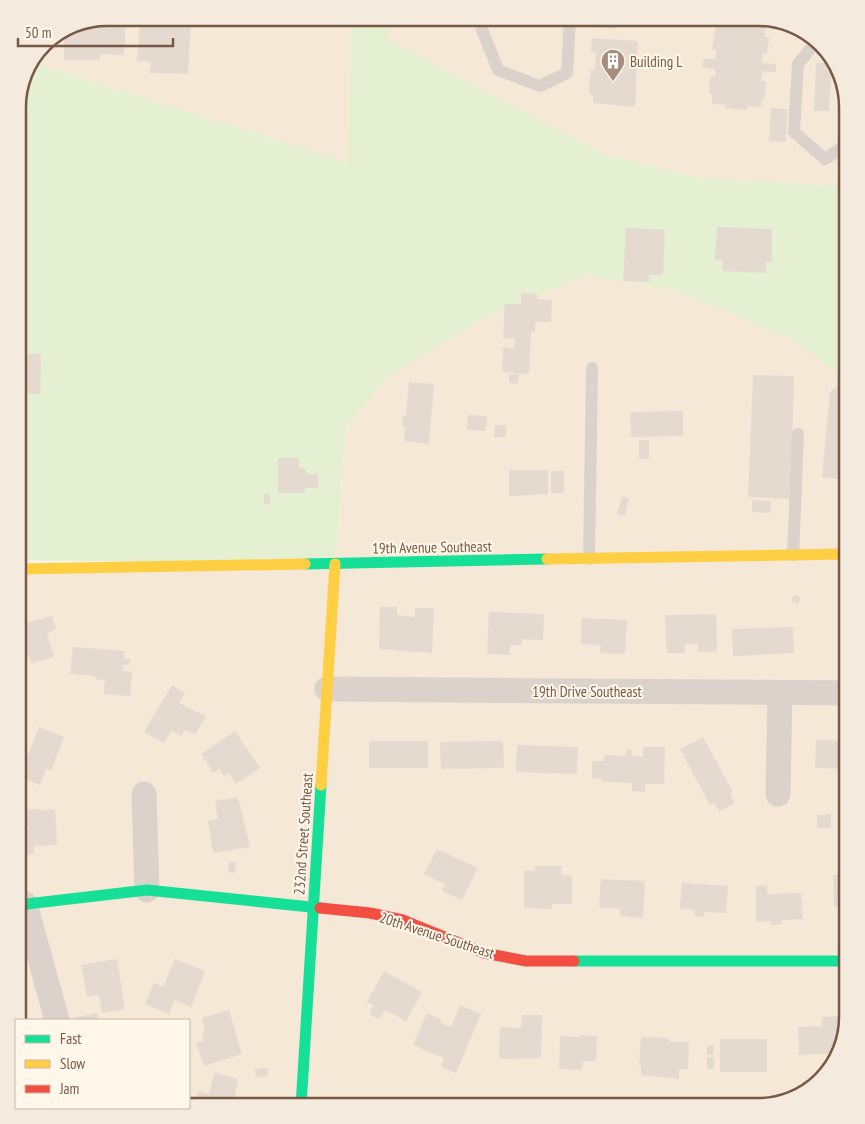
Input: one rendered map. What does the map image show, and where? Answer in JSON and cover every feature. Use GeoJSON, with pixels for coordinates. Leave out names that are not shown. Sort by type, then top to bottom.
{"type":"FeatureCollection","features":[{"type":"Feature","properties":{"kind":"street","name":"19th Avenue Southeast"},"geometry":{"type":"LineString","coordinates":[[26,569],[839,554]]}},
{"type":"Feature","properties":{"kind":"street","name":"232nd Street Southeast"},"geometry":{"type":"LineString","coordinates":[[302,1098],[335,564]]}},
{"type":"Feature","properties":{"kind":"street","name":"19th Drive Southeast"},"geometry":{"type":"LineString","coordinates":[[327,689],[839,693]]}},
{"type":"Feature","properties":{"kind":"street"},"geometry":{"type":"LineString","coordinates":[[778,794],[780,693]]}},
{"type":"Feature","properties":{"kind":"street"},"geometry":{"type":"LineString","coordinates":[[144,794],[147,890]]}},
{"type":"Feature","properties":{"kind":"street","name":"20th Avenue Southeast"},"geometry":{"type":"LineString","coordinates":[[26,903],[147,890],[314,906],[370,913],[403,920],[484,953],[526,961],[839,961]]}},
{"type":"Feature","properties":{"kind":"street"},"geometry":{"type":"LineString","coordinates":[[26,920],[57,1019]]}},
{"type":"Feature","properties":{"kind":"lane"},"geometry":{"type":"LineString","coordinates":[[481,26],[498,70],[540,86],[567,73],[570,26]]}},
{"type":"Feature","properties":{"kind":"lane"},"geometry":{"type":"LineString","coordinates":[[812,47],[798,64],[794,132],[825,158],[839,149]]}},
{"type":"Feature","properties":{"kind":"lane"},"geometry":{"type":"LineString","coordinates":[[589,559],[592,368]]}},
{"type":"Feature","properties":{"kind":"lane"},"geometry":{"type":"LineString","coordinates":[[793,555],[798,434]]}},
{"type":"Feature","properties":{"kind":"shaded area"},"geometry":{"type":"Polygon","coordinates":[[[351,26],[350,163],[39,65],[54,46],[67,37],[97,27],[351,26]]]}},
{"type":"Feature","properties":{"kind":"shaded area"},"geometry":{"type":"Polygon","coordinates":[[[389,26],[763,26],[784,31],[798,37],[819,54],[825,62],[836,86],[839,108],[839,186],[700,178],[604,154],[388,40],[389,26]]]}},
{"type":"Feature","properties":{"kind":"shaded area"},"geometry":{"type":"Polygon","coordinates":[[[587,275],[675,290],[791,339],[839,374],[839,1016],[834,1043],[825,1062],[803,1084],[784,1093],[758,1098],[190,1098],[190,1019],[26,1019],[26,564],[335,564],[346,427],[386,377],[483,318],[587,275]]]}},
{"type":"Feature","properties":{"kind":"green space"},"geometry":{"type":"Polygon","coordinates":[[[351,26],[389,26],[388,40],[604,154],[700,178],[839,186],[839,374],[791,339],[675,290],[587,275],[483,318],[386,378],[346,427],[335,564],[26,560],[26,102],[29,86],[39,65],[349,163],[351,26]]]}},
{"type":"Feature","properties":{"kind":"building"},"geometry":{"type":"Polygon","coordinates":[[[126,26],[124,55],[100,54],[100,60],[64,60],[64,39],[67,37],[97,27],[126,26]]]}},
{"type":"Feature","properties":{"kind":"building"},"geometry":{"type":"Polygon","coordinates":[[[140,26],[191,26],[188,74],[150,73],[151,62],[137,61],[140,26]]]}},
{"type":"Feature","properties":{"kind":"building"},"geometry":{"type":"Polygon","coordinates":[[[594,26],[616,26],[616,29],[594,26]]]}},
{"type":"Feature","properties":{"kind":"building"},"geometry":{"type":"Polygon","coordinates":[[[716,26],[766,27],[765,37],[769,37],[767,54],[763,53],[762,63],[776,64],[776,72],[762,71],[761,81],[766,81],[765,98],[762,98],[761,107],[747,106],[746,110],[725,108],[726,105],[712,104],[712,94],[709,94],[710,77],[715,76],[715,69],[702,68],[703,59],[716,59],[716,50],[712,50],[716,26]]]}},
{"type":"Feature","properties":{"kind":"building","name":"Building L"},"geometry":{"type":"Polygon","coordinates":[[[592,38],[638,41],[635,107],[593,103],[593,95],[589,94],[591,69],[595,70],[596,52],[591,52],[592,38]]]}},
{"type":"Feature","properties":{"kind":"building"},"geometry":{"type":"Polygon","coordinates":[[[816,63],[826,63],[831,75],[829,111],[814,111],[816,63]]]}},
{"type":"Feature","properties":{"kind":"building"},"geometry":{"type":"Polygon","coordinates":[[[771,108],[787,109],[786,142],[769,141],[771,108]]]}},
{"type":"Feature","properties":{"kind":"building"},"geometry":{"type":"Polygon","coordinates":[[[717,227],[772,229],[772,262],[766,262],[766,273],[722,271],[723,260],[715,259],[717,227]]]}},
{"type":"Feature","properties":{"kind":"building"},"geometry":{"type":"Polygon","coordinates":[[[626,228],[665,230],[663,275],[649,275],[649,282],[623,281],[626,228]]]}},
{"type":"Feature","properties":{"kind":"building"},"geometry":{"type":"Polygon","coordinates":[[[521,293],[537,294],[537,299],[552,300],[551,322],[535,322],[535,332],[531,332],[529,374],[502,372],[503,347],[514,348],[515,339],[503,338],[505,304],[521,304],[521,293]]]}},
{"type":"Feature","properties":{"kind":"building"},"geometry":{"type":"Polygon","coordinates":[[[26,354],[41,354],[40,394],[26,393],[26,354]]]}},
{"type":"Feature","properties":{"kind":"building"},"geometry":{"type":"Polygon","coordinates":[[[509,374],[519,374],[518,384],[509,383],[509,374]]]}},
{"type":"Feature","properties":{"kind":"building"},"geometry":{"type":"Polygon","coordinates":[[[753,375],[794,376],[791,499],[748,497],[753,375]]]}},
{"type":"Feature","properties":{"kind":"building"},"geometry":{"type":"Polygon","coordinates":[[[837,376],[839,376],[839,479],[822,477],[830,392],[837,386],[837,376]]]}},
{"type":"Feature","properties":{"kind":"building"},"geometry":{"type":"Polygon","coordinates":[[[409,382],[434,384],[429,444],[404,441],[405,427],[402,426],[403,416],[406,416],[409,382]]]}},
{"type":"Feature","properties":{"kind":"building"},"geometry":{"type":"Polygon","coordinates":[[[683,411],[683,436],[631,437],[630,412],[683,411]]]}},
{"type":"Feature","properties":{"kind":"building"},"geometry":{"type":"Polygon","coordinates":[[[468,415],[487,416],[486,431],[467,430],[468,415]]]}},
{"type":"Feature","properties":{"kind":"building"},"geometry":{"type":"Polygon","coordinates":[[[495,425],[506,425],[506,437],[494,437],[495,425]]]}},
{"type":"Feature","properties":{"kind":"building"},"geometry":{"type":"Polygon","coordinates":[[[639,440],[649,440],[649,459],[639,459],[639,440]]]}},
{"type":"Feature","properties":{"kind":"building"},"geometry":{"type":"Polygon","coordinates":[[[278,458],[299,458],[299,468],[306,469],[306,474],[318,474],[318,488],[305,488],[305,493],[278,493],[278,458]]]}},
{"type":"Feature","properties":{"kind":"building"},"geometry":{"type":"Polygon","coordinates":[[[509,470],[548,470],[548,494],[509,496],[509,470]]]}},
{"type":"Feature","properties":{"kind":"building"},"geometry":{"type":"Polygon","coordinates":[[[551,471],[564,471],[564,493],[551,493],[551,471]]]}},
{"type":"Feature","properties":{"kind":"building"},"geometry":{"type":"Polygon","coordinates":[[[264,494],[270,494],[270,504],[264,504],[264,494]]]}},
{"type":"Feature","properties":{"kind":"building"},"geometry":{"type":"Polygon","coordinates":[[[622,496],[629,498],[625,516],[617,514],[622,496]]]}},
{"type":"Feature","properties":{"kind":"building"},"geometry":{"type":"Polygon","coordinates":[[[752,500],[771,501],[770,513],[752,512],[752,500]]]}},
{"type":"Feature","properties":{"kind":"building"},"geometry":{"type":"Polygon","coordinates":[[[793,595],[800,596],[799,603],[792,602],[793,595]]]}},
{"type":"Feature","properties":{"kind":"building"},"geometry":{"type":"Polygon","coordinates":[[[380,607],[397,607],[397,615],[415,617],[415,608],[434,608],[432,653],[379,649],[380,607]]]}},
{"type":"Feature","properties":{"kind":"building"},"geometry":{"type":"Polygon","coordinates":[[[489,612],[544,614],[543,640],[522,639],[522,645],[510,645],[510,655],[487,654],[489,612]]]}},
{"type":"Feature","properties":{"kind":"building"},"geometry":{"type":"Polygon","coordinates":[[[716,614],[717,651],[698,652],[698,643],[685,644],[685,653],[667,653],[665,615],[716,614]]]}},
{"type":"Feature","properties":{"kind":"building"},"geometry":{"type":"Polygon","coordinates":[[[52,616],[56,629],[47,633],[54,657],[31,663],[30,657],[26,658],[26,623],[52,616]]]}},
{"type":"Feature","properties":{"kind":"building"},"geometry":{"type":"Polygon","coordinates":[[[582,618],[627,620],[625,654],[600,653],[601,645],[581,644],[582,618]]]}},
{"type":"Feature","properties":{"kind":"building"},"geometry":{"type":"Polygon","coordinates":[[[793,627],[794,653],[733,656],[732,629],[793,627]]]}},
{"type":"Feature","properties":{"kind":"building"},"geometry":{"type":"Polygon","coordinates":[[[73,647],[124,651],[124,659],[130,659],[129,665],[123,665],[123,671],[132,672],[130,696],[104,694],[105,680],[95,679],[95,676],[70,674],[73,647]]]}},
{"type":"Feature","properties":{"kind":"building"},"geometry":{"type":"Polygon","coordinates":[[[172,685],[185,693],[179,703],[206,716],[195,735],[185,730],[181,736],[171,731],[164,743],[144,732],[172,685]]]}},
{"type":"Feature","properties":{"kind":"building"},"geometry":{"type":"Polygon","coordinates":[[[39,727],[64,737],[51,771],[46,769],[40,785],[26,780],[26,760],[39,727]]]}},
{"type":"Feature","properties":{"kind":"building"},"geometry":{"type":"Polygon","coordinates":[[[235,731],[260,768],[236,784],[229,773],[224,776],[219,769],[213,773],[201,754],[235,731]]]}},
{"type":"Feature","properties":{"kind":"building"},"geometry":{"type":"Polygon","coordinates":[[[703,737],[733,792],[730,794],[735,803],[719,812],[714,803],[710,805],[680,749],[703,737]]]}},
{"type":"Feature","properties":{"kind":"building"},"geometry":{"type":"Polygon","coordinates":[[[816,740],[839,741],[839,769],[815,768],[816,740]]]}},
{"type":"Feature","properties":{"kind":"building"},"geometry":{"type":"Polygon","coordinates":[[[369,741],[428,741],[428,768],[369,768],[369,741]]]}},
{"type":"Feature","properties":{"kind":"building"},"geometry":{"type":"Polygon","coordinates":[[[503,741],[504,768],[441,769],[440,742],[503,741]]]}},
{"type":"Feature","properties":{"kind":"building"},"geometry":{"type":"Polygon","coordinates":[[[517,745],[578,747],[577,774],[516,772],[517,745]]]}},
{"type":"Feature","properties":{"kind":"building"},"geometry":{"type":"Polygon","coordinates":[[[643,747],[665,747],[664,784],[645,784],[645,792],[632,791],[632,783],[602,782],[602,779],[592,778],[592,761],[603,761],[604,755],[626,756],[626,749],[632,750],[632,756],[643,757],[643,747]]]}},
{"type":"Feature","properties":{"kind":"building"},"geometry":{"type":"Polygon","coordinates":[[[238,797],[250,847],[213,853],[208,821],[218,819],[215,801],[238,797]]]}},
{"type":"Feature","properties":{"kind":"building"},"geometry":{"type":"Polygon","coordinates":[[[39,809],[39,811],[55,809],[57,845],[33,846],[34,854],[26,855],[26,831],[28,831],[28,827],[26,827],[26,810],[39,809]]]}},
{"type":"Feature","properties":{"kind":"building"},"geometry":{"type":"Polygon","coordinates":[[[831,814],[831,828],[817,828],[817,815],[831,814]]]}},
{"type":"Feature","properties":{"kind":"building"},"geometry":{"type":"Polygon","coordinates":[[[437,849],[478,868],[462,900],[442,891],[445,884],[424,874],[437,849]]]}},
{"type":"Feature","properties":{"kind":"building"},"geometry":{"type":"Polygon","coordinates":[[[229,861],[236,862],[235,873],[228,872],[229,861]]]}},
{"type":"Feature","properties":{"kind":"building"},"geometry":{"type":"Polygon","coordinates":[[[535,866],[562,866],[561,875],[572,876],[572,904],[552,904],[552,909],[524,908],[524,871],[535,871],[535,866]]]}},
{"type":"Feature","properties":{"kind":"building"},"geometry":{"type":"Polygon","coordinates":[[[833,875],[839,875],[839,907],[834,907],[833,875]]]}},
{"type":"Feature","properties":{"kind":"building"},"geometry":{"type":"Polygon","coordinates":[[[601,879],[645,881],[643,918],[620,916],[620,909],[599,907],[601,879]]]}},
{"type":"Feature","properties":{"kind":"building"},"geometry":{"type":"Polygon","coordinates":[[[682,883],[728,886],[726,913],[704,912],[704,917],[694,916],[695,910],[680,909],[682,883]]]}},
{"type":"Feature","properties":{"kind":"building"},"geometry":{"type":"Polygon","coordinates":[[[767,885],[767,894],[801,893],[803,919],[782,920],[782,924],[771,925],[770,921],[756,922],[756,886],[767,885]]]}},
{"type":"Feature","properties":{"kind":"building"},"geometry":{"type":"Polygon","coordinates":[[[117,959],[125,1009],[102,1013],[99,995],[87,997],[81,965],[117,959]]]}},
{"type":"Feature","properties":{"kind":"building"},"geometry":{"type":"Polygon","coordinates":[[[175,959],[205,971],[191,1007],[174,1000],[169,1014],[145,1004],[154,983],[163,987],[175,959]]]}},
{"type":"Feature","properties":{"kind":"building"},"geometry":{"type":"Polygon","coordinates":[[[384,971],[422,992],[406,1021],[388,1011],[384,1011],[379,1019],[369,1014],[374,1005],[367,1002],[384,971]]]}},
{"type":"Feature","properties":{"kind":"building"},"geometry":{"type":"Polygon","coordinates":[[[460,1005],[481,1014],[456,1073],[441,1067],[444,1058],[413,1045],[427,1013],[442,1020],[441,1023],[451,1027],[460,1005]]]}},
{"type":"Feature","properties":{"kind":"building"},"geometry":{"type":"Polygon","coordinates":[[[229,1010],[242,1054],[204,1066],[196,1043],[204,1041],[202,1033],[205,1031],[202,1018],[229,1010]]]}},
{"type":"Feature","properties":{"kind":"building"},"geometry":{"type":"Polygon","coordinates":[[[97,1013],[98,1019],[77,1019],[76,1017],[97,1013]]]}},
{"type":"Feature","properties":{"kind":"building"},"geometry":{"type":"Polygon","coordinates":[[[522,1015],[542,1015],[541,1058],[499,1059],[500,1027],[521,1028],[522,1015]]]}},
{"type":"Feature","properties":{"kind":"building"},"geometry":{"type":"Polygon","coordinates":[[[839,1016],[837,1032],[829,1053],[799,1055],[798,1027],[822,1026],[822,1017],[839,1016]]]}},
{"type":"Feature","properties":{"kind":"building"},"geometry":{"type":"Polygon","coordinates":[[[580,1035],[597,1036],[596,1061],[583,1061],[582,1070],[559,1069],[560,1036],[580,1037],[580,1035]]]}},
{"type":"Feature","properties":{"kind":"building"},"geometry":{"type":"Polygon","coordinates":[[[641,1037],[669,1038],[669,1042],[689,1042],[688,1069],[679,1069],[679,1079],[641,1075],[641,1065],[639,1065],[641,1037]]]}},
{"type":"Feature","properties":{"kind":"building"},"geometry":{"type":"Polygon","coordinates":[[[720,1039],[767,1039],[767,1072],[720,1072],[720,1039]]]}},
{"type":"Feature","properties":{"kind":"building"},"geometry":{"type":"Polygon","coordinates":[[[707,1045],[714,1045],[713,1055],[707,1055],[707,1045]]]}},
{"type":"Feature","properties":{"kind":"building"},"geometry":{"type":"Polygon","coordinates":[[[707,1057],[714,1057],[714,1069],[707,1069],[707,1057]]]}},
{"type":"Feature","properties":{"kind":"building"},"geometry":{"type":"Polygon","coordinates":[[[267,1068],[268,1076],[256,1078],[255,1069],[267,1068]]]}},
{"type":"Feature","properties":{"kind":"building"},"geometry":{"type":"Polygon","coordinates":[[[214,1073],[238,1079],[234,1098],[197,1098],[198,1091],[209,1094],[214,1073]]]}},
{"type":"Feature","properties":{"kind":"traffic: fast"},"geometry":{"type":"LineString","coordinates":[[305,564],[547,559]]}},
{"type":"Feature","properties":{"kind":"traffic: fast"},"geometry":{"type":"LineString","coordinates":[[301,1098],[321,785]]}},
{"type":"Feature","properties":{"kind":"traffic: fast"},"geometry":{"type":"LineString","coordinates":[[26,904],[147,890],[320,908]]}},
{"type":"Feature","properties":{"kind":"traffic: fast"},"geometry":{"type":"LineString","coordinates":[[574,961],[839,961]]}},
{"type":"Feature","properties":{"kind":"traffic: slow"},"geometry":{"type":"LineString","coordinates":[[547,559],[839,554]]}},
{"type":"Feature","properties":{"kind":"traffic: slow"},"geometry":{"type":"LineString","coordinates":[[26,569],[305,564]]}},
{"type":"Feature","properties":{"kind":"traffic: slow"},"geometry":{"type":"LineString","coordinates":[[321,785],[335,564]]}},
{"type":"Feature","properties":{"kind":"traffic: jam"},"geometry":{"type":"LineString","coordinates":[[320,908],[370,913],[403,920],[484,953],[526,961],[574,961]]}},
{"type":"Feature","properties":{"kind":"place","name":"Building L"},"geometry":{"type":"Point","coordinates":[613,82]}}]}
